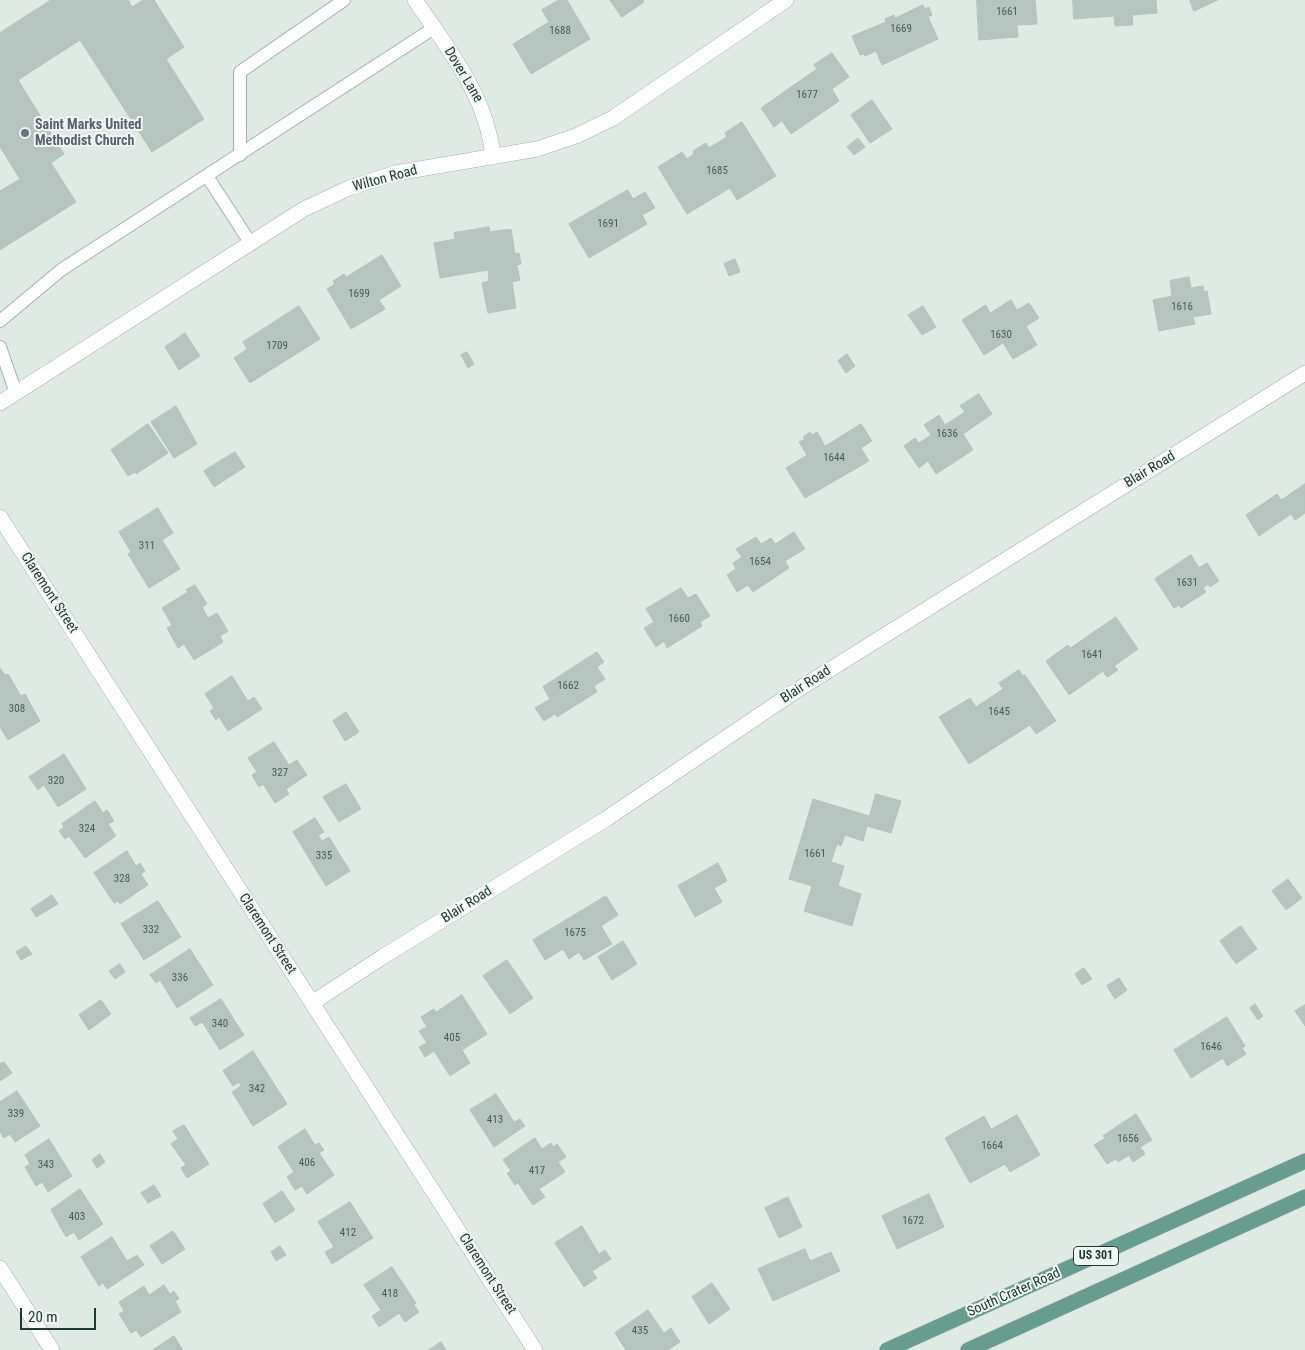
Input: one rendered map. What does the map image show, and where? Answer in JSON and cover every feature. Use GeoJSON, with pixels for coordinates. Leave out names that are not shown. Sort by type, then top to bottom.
{"type":"FeatureCollection","features":[{"type":"Feature","properties":{"kind":"main road","name":"South Crater Road"},"geometry":{"type":"LineString","coordinates":[[887,1350],[1305,1161]]}},
{"type":"Feature","properties":{"kind":"main road","name":"US 301"},"geometry":{"type":"LineString","coordinates":[[968,1350],[1305,1197]]}},
{"type":"Feature","properties":{"kind":"street","name":"Dover Lane"},"geometry":{"type":"LineString","coordinates":[[415,0],[470,82],[484,112],[494,156]]}},
{"type":"Feature","properties":{"kind":"street","name":"Wilton Road"},"geometry":{"type":"LineString","coordinates":[[0,403],[304,209],[349,188],[396,172],[545,146],[576,136],[613,118],[786,0]]}},
{"type":"Feature","properties":{"kind":"street","name":"Blair Road"},"geometry":{"type":"LineString","coordinates":[[312,1004],[392,951],[606,820],[811,682],[1305,373]]}},
{"type":"Feature","properties":{"kind":"street","name":"Claremont Street"},"geometry":{"type":"LineString","coordinates":[[0,517],[536,1350]]}},
{"type":"Feature","properties":{"kind":"street"},"geometry":{"type":"LineString","coordinates":[[0,1268],[52,1350]]}},
{"type":"Feature","properties":{"kind":"lane"},"geometry":{"type":"LineString","coordinates":[[240,155],[240,72],[344,0]]}},
{"type":"Feature","properties":{"kind":"lane"},"geometry":{"type":"LineString","coordinates":[[0,321],[61,270],[434,28]]}},
{"type":"Feature","properties":{"kind":"lane"},"geometry":{"type":"LineString","coordinates":[[206,176],[251,244]]}},
{"type":"Feature","properties":{"kind":"lane"},"geometry":{"type":"LineString","coordinates":[[0,347],[16,393]]}},
{"type":"Feature","properties":{"kind":"building","name":"Saint Marks United Methodist Church"},"geometry":{"type":"Polygon","coordinates":[[[51,0],[128,0],[132,7],[143,0],[154,0],[184,47],[166,59],[204,119],[152,152],[80,40],[18,80],[64,154],[51,163],[76,202],[0,250],[0,191],[20,179],[0,147],[0,33],[51,0]]]}},
{"type":"Feature","properties":{"kind":"building"},"geometry":{"type":"Polygon","coordinates":[[[559,0],[567,0],[590,39],[531,74],[513,44],[549,22],[542,10],[559,0]]]}},
{"type":"Feature","properties":{"kind":"building"},"geometry":{"type":"Polygon","coordinates":[[[610,0],[643,0],[644,2],[622,17],[610,0]]]}},
{"type":"Feature","properties":{"kind":"building"},"geometry":{"type":"Polygon","coordinates":[[[977,0],[1035,0],[1037,24],[1017,25],[1018,37],[979,40],[977,0]]]}},
{"type":"Feature","properties":{"kind":"building"},"geometry":{"type":"Polygon","coordinates":[[[1073,0],[1156,0],[1157,13],[1132,15],[1133,25],[1115,26],[1114,16],[1074,19],[1073,0]]]}},
{"type":"Feature","properties":{"kind":"building"},"geometry":{"type":"Polygon","coordinates":[[[1190,0],[1218,0],[1194,11],[1190,0]]]}},
{"type":"Feature","properties":{"kind":"building"},"geometry":{"type":"Polygon","coordinates":[[[923,5],[925,9],[929,7],[932,15],[928,17],[938,39],[882,65],[876,51],[865,56],[864,54],[860,55],[852,36],[886,22],[885,19],[894,15],[895,18],[923,5]]]}},
{"type":"Feature","properties":{"kind":"building"},"geometry":{"type":"Polygon","coordinates":[[[832,53],[849,77],[832,89],[839,101],[791,134],[782,121],[774,127],[761,108],[817,69],[814,65],[832,53]]]}},
{"type":"Feature","properties":{"kind":"building"},"geometry":{"type":"Polygon","coordinates":[[[872,100],[892,129],[870,143],[851,115],[872,100]]]}},
{"type":"Feature","properties":{"kind":"building"},"geometry":{"type":"Polygon","coordinates":[[[742,122],[776,176],[737,200],[730,188],[687,214],[658,167],[682,152],[687,159],[694,154],[693,151],[706,143],[709,148],[727,137],[725,133],[742,122]]]}},
{"type":"Feature","properties":{"kind":"building"},"geometry":{"type":"Polygon","coordinates":[[[858,138],[865,147],[854,155],[847,147],[858,138]]]}},
{"type":"Feature","properties":{"kind":"building"},"geometry":{"type":"Polygon","coordinates":[[[628,190],[633,199],[645,192],[655,208],[642,215],[647,224],[589,258],[569,224],[628,190]]]}},
{"type":"Feature","properties":{"kind":"building"},"geometry":{"type":"Polygon","coordinates":[[[489,227],[490,232],[511,229],[515,254],[519,253],[521,264],[517,265],[520,280],[512,282],[516,308],[488,313],[482,283],[489,281],[488,270],[440,278],[434,243],[455,239],[454,233],[489,227]]]}},
{"type":"Feature","properties":{"kind":"building"},"geometry":{"type":"Polygon","coordinates":[[[382,255],[401,286],[379,300],[385,309],[351,329],[327,289],[335,284],[333,281],[344,274],[346,277],[382,255]]]}},
{"type":"Feature","properties":{"kind":"building"},"geometry":{"type":"Polygon","coordinates":[[[735,259],[740,272],[729,276],[724,264],[735,259]]]}},
{"type":"Feature","properties":{"kind":"building"},"geometry":{"type":"Polygon","coordinates":[[[1189,277],[1191,288],[1203,286],[1204,292],[1207,291],[1211,314],[1193,317],[1195,324],[1159,331],[1153,300],[1172,296],[1170,281],[1189,277]]]}},
{"type":"Feature","properties":{"kind":"building"},"geometry":{"type":"Polygon","coordinates":[[[1011,300],[1017,310],[1029,303],[1039,318],[1026,326],[1037,345],[1013,359],[1003,343],[984,355],[962,320],[986,305],[990,313],[1011,300]]]}},
{"type":"Feature","properties":{"kind":"building"},"geometry":{"type":"Polygon","coordinates":[[[299,306],[320,339],[250,383],[234,358],[247,349],[243,342],[299,306]]]}},
{"type":"Feature","properties":{"kind":"building"},"geometry":{"type":"Polygon","coordinates":[[[923,306],[936,327],[922,335],[908,315],[923,306]]]}},
{"type":"Feature","properties":{"kind":"building"},"geometry":{"type":"Polygon","coordinates":[[[185,333],[200,356],[179,370],[165,347],[185,333]]]}},
{"type":"Feature","properties":{"kind":"building"},"geometry":{"type":"Polygon","coordinates":[[[467,352],[474,364],[468,368],[461,355],[467,352]]]}},
{"type":"Feature","properties":{"kind":"building"},"geometry":{"type":"Polygon","coordinates":[[[847,354],[855,366],[846,373],[838,361],[847,354]]]}},
{"type":"Feature","properties":{"kind":"building"},"geometry":{"type":"Polygon","coordinates":[[[979,394],[992,414],[963,434],[973,450],[936,474],[928,461],[919,468],[904,446],[915,438],[919,443],[931,435],[924,425],[939,415],[945,425],[965,412],[960,406],[979,394]]]}},
{"type":"Feature","properties":{"kind":"building"},"geometry":{"type":"Polygon","coordinates":[[[176,406],[197,444],[174,458],[151,422],[176,406]]]}},
{"type":"Feature","properties":{"kind":"building"},"geometry":{"type":"Polygon","coordinates":[[[148,424],[168,453],[136,474],[135,472],[128,476],[111,450],[148,424]]]}},
{"type":"Feature","properties":{"kind":"building"},"geometry":{"type":"Polygon","coordinates":[[[861,424],[872,441],[861,448],[869,461],[805,498],[786,468],[807,455],[799,442],[805,439],[803,437],[810,432],[812,435],[817,432],[825,446],[861,424]]]}},
{"type":"Feature","properties":{"kind":"building"},"geometry":{"type":"Polygon","coordinates":[[[235,452],[245,467],[214,487],[204,471],[235,452]]]}},
{"type":"Feature","properties":{"kind":"building"},"geometry":{"type":"Polygon","coordinates":[[[1305,484],[1305,513],[1295,520],[1291,514],[1259,536],[1246,515],[1277,494],[1281,500],[1305,484]]]}},
{"type":"Feature","properties":{"kind":"building"},"geometry":{"type":"Polygon","coordinates":[[[158,508],[173,533],[162,540],[180,569],[149,588],[128,554],[131,552],[119,532],[158,508]]]}},
{"type":"Feature","properties":{"kind":"building"},"geometry":{"type":"Polygon","coordinates":[[[794,532],[805,549],[785,561],[789,568],[753,592],[748,585],[737,592],[727,575],[736,569],[733,563],[742,557],[736,549],[756,537],[761,544],[771,538],[775,544],[794,532]]]}},
{"type":"Feature","properties":{"kind":"building"},"geometry":{"type":"Polygon","coordinates":[[[1191,555],[1199,568],[1207,563],[1219,581],[1210,587],[1208,584],[1203,588],[1206,592],[1181,608],[1179,605],[1174,608],[1155,579],[1191,555]]]}},
{"type":"Feature","properties":{"kind":"building"},"geometry":{"type":"Polygon","coordinates":[[[195,585],[207,604],[202,607],[208,618],[217,613],[228,631],[220,636],[223,642],[194,660],[184,644],[178,648],[167,628],[172,625],[162,608],[188,592],[186,590],[195,585]]]}},
{"type":"Feature","properties":{"kind":"building"},"geometry":{"type":"Polygon","coordinates":[[[681,588],[688,598],[696,594],[710,616],[700,622],[702,626],[667,648],[664,641],[656,647],[644,628],[654,622],[646,609],[681,588]]]}},
{"type":"Feature","properties":{"kind":"building"},"geometry":{"type":"Polygon","coordinates":[[[1116,617],[1138,649],[1114,666],[1118,670],[1107,677],[1103,671],[1069,695],[1046,661],[1068,645],[1070,648],[1116,617]]]}},
{"type":"Feature","properties":{"kind":"building"},"geometry":{"type":"Polygon","coordinates":[[[597,652],[604,662],[597,667],[605,679],[594,686],[597,692],[557,717],[555,714],[544,721],[535,708],[550,699],[543,687],[597,652]]]}},
{"type":"Feature","properties":{"kind":"building"},"geometry":{"type":"Polygon","coordinates":[[[0,668],[5,675],[8,674],[21,696],[25,694],[40,721],[8,740],[0,727],[0,668]]]}},
{"type":"Feature","properties":{"kind":"building"},"geometry":{"type":"Polygon","coordinates":[[[1019,670],[1023,676],[1025,675],[1056,721],[1036,734],[1030,725],[969,764],[939,717],[970,698],[976,707],[1003,689],[999,683],[1019,670]]]}},
{"type":"Feature","properties":{"kind":"building"},"geometry":{"type":"Polygon","coordinates":[[[232,676],[248,701],[254,697],[262,709],[228,731],[219,717],[216,720],[210,711],[214,708],[205,694],[232,676]]]}},
{"type":"Feature","properties":{"kind":"building"},"geometry":{"type":"Polygon","coordinates":[[[346,712],[359,732],[345,741],[333,721],[346,712]]]}},
{"type":"Feature","properties":{"kind":"building"},"geometry":{"type":"Polygon","coordinates":[[[274,742],[289,765],[297,760],[307,775],[286,789],[289,794],[275,803],[263,784],[259,787],[252,775],[257,772],[248,758],[274,742]]]}},
{"type":"Feature","properties":{"kind":"building"},"geometry":{"type":"Polygon","coordinates":[[[64,754],[86,789],[58,807],[44,785],[38,790],[29,777],[64,754]]]}},
{"type":"Feature","properties":{"kind":"building"},"geometry":{"type":"Polygon","coordinates":[[[346,784],[361,809],[339,822],[323,797],[346,784]]]}},
{"type":"Feature","properties":{"kind":"building"},"geometry":{"type":"Polygon","coordinates":[[[876,794],[901,801],[891,833],[867,826],[863,841],[845,835],[841,846],[837,844],[831,862],[844,866],[838,886],[861,894],[852,926],[804,911],[812,886],[789,879],[813,799],[869,816],[876,794]]]}},
{"type":"Feature","properties":{"kind":"building"},"geometry":{"type":"Polygon","coordinates":[[[95,801],[103,813],[107,810],[114,821],[108,824],[116,836],[85,858],[69,836],[65,839],[59,831],[64,827],[62,824],[95,801]]]}},
{"type":"Feature","properties":{"kind":"building"},"geometry":{"type":"Polygon","coordinates":[[[315,818],[324,832],[318,835],[322,841],[329,837],[350,871],[326,886],[293,832],[315,818]]]}},
{"type":"Feature","properties":{"kind":"building"},"geometry":{"type":"Polygon","coordinates":[[[127,851],[136,866],[140,863],[145,871],[141,874],[148,885],[120,904],[118,901],[114,903],[94,873],[127,851]]]}},
{"type":"Feature","properties":{"kind":"building"},"geometry":{"type":"Polygon","coordinates":[[[718,863],[727,881],[714,888],[722,902],[695,917],[678,886],[718,863]]]}},
{"type":"Feature","properties":{"kind":"building"},"geometry":{"type":"Polygon","coordinates":[[[1288,879],[1302,898],[1286,910],[1272,891],[1288,879]]]}},
{"type":"Feature","properties":{"kind":"building"},"geometry":{"type":"Polygon","coordinates":[[[52,895],[58,904],[36,917],[31,909],[52,895]]]}},
{"type":"Feature","properties":{"kind":"building"},"geometry":{"type":"Polygon","coordinates":[[[606,896],[618,915],[601,926],[612,944],[584,960],[579,952],[569,959],[563,949],[545,960],[533,940],[606,896]]]}},
{"type":"Feature","properties":{"kind":"building"},"geometry":{"type":"Polygon","coordinates":[[[158,901],[181,937],[144,960],[121,924],[158,901]]]}},
{"type":"Feature","properties":{"kind":"building"},"geometry":{"type":"Polygon","coordinates":[[[1241,926],[1257,949],[1236,964],[1220,941],[1241,926]]]}},
{"type":"Feature","properties":{"kind":"building"},"geometry":{"type":"Polygon","coordinates":[[[623,941],[637,964],[612,980],[598,957],[623,941]]]}},
{"type":"Feature","properties":{"kind":"building"},"geometry":{"type":"Polygon","coordinates":[[[26,946],[32,954],[21,960],[16,952],[26,946]]]}},
{"type":"Feature","properties":{"kind":"building"},"geometry":{"type":"Polygon","coordinates":[[[190,949],[213,985],[177,1008],[160,980],[156,983],[150,975],[190,949]]]}},
{"type":"Feature","properties":{"kind":"building"},"geometry":{"type":"Polygon","coordinates":[[[507,960],[533,998],[510,1014],[483,976],[507,960]]]}},
{"type":"Feature","properties":{"kind":"building"},"geometry":{"type":"Polygon","coordinates":[[[120,964],[125,972],[115,979],[109,971],[120,964]]]}},
{"type":"Feature","properties":{"kind":"building"},"geometry":{"type":"Polygon","coordinates":[[[1084,968],[1092,979],[1082,985],[1075,974],[1084,968]]]}},
{"type":"Feature","properties":{"kind":"building"},"geometry":{"type":"Polygon","coordinates":[[[1119,978],[1127,990],[1115,999],[1107,986],[1119,978]]]}},
{"type":"Feature","properties":{"kind":"building"},"geometry":{"type":"Polygon","coordinates":[[[462,995],[487,1034],[462,1050],[470,1063],[450,1076],[434,1051],[425,1057],[419,1047],[427,1043],[419,1031],[427,1027],[421,1017],[434,1009],[436,1012],[462,995]]]}},
{"type":"Feature","properties":{"kind":"building"},"geometry":{"type":"Polygon","coordinates":[[[221,999],[244,1035],[220,1050],[202,1022],[195,1026],[190,1018],[221,999]]]}},
{"type":"Feature","properties":{"kind":"building"},"geometry":{"type":"Polygon","coordinates":[[[101,1000],[111,1014],[89,1030],[79,1015],[101,1000]]]}},
{"type":"Feature","properties":{"kind":"building"},"geometry":{"type":"Polygon","coordinates":[[[1255,1004],[1263,1016],[1258,1020],[1250,1008],[1255,1004]]]}},
{"type":"Feature","properties":{"kind":"building"},"geometry":{"type":"Polygon","coordinates":[[[1305,1005],[1305,1026],[1295,1011],[1305,1005]]]}},
{"type":"Feature","properties":{"kind":"building"},"geometry":{"type":"Polygon","coordinates":[[[1227,1017],[1245,1046],[1242,1048],[1246,1054],[1227,1066],[1223,1058],[1191,1078],[1174,1050],[1227,1017]]]}},
{"type":"Feature","properties":{"kind":"building"},"geometry":{"type":"Polygon","coordinates":[[[253,1051],[287,1104],[253,1126],[232,1092],[241,1086],[239,1082],[233,1086],[223,1071],[253,1051]]]}},
{"type":"Feature","properties":{"kind":"building"},"geometry":{"type":"Polygon","coordinates":[[[4,1062],[12,1073],[0,1081],[0,1064],[4,1062]]]}},
{"type":"Feature","properties":{"kind":"building"},"geometry":{"type":"Polygon","coordinates":[[[17,1091],[40,1126],[15,1142],[10,1134],[4,1138],[0,1132],[0,1102],[17,1091]]]}},
{"type":"Feature","properties":{"kind":"building"},"geometry":{"type":"Polygon","coordinates":[[[496,1094],[514,1122],[520,1119],[525,1126],[494,1147],[470,1110],[496,1094]]]}},
{"type":"Feature","properties":{"kind":"building"},"geometry":{"type":"Polygon","coordinates":[[[1136,1114],[1152,1140],[1140,1147],[1145,1154],[1133,1162],[1129,1155],[1118,1162],[1116,1159],[1107,1164],[1094,1145],[1105,1138],[1103,1136],[1136,1114]]]}},
{"type":"Feature","properties":{"kind":"building"},"geometry":{"type":"Polygon","coordinates":[[[1017,1115],[1040,1155],[1010,1172],[1005,1164],[970,1183],[945,1138],[984,1116],[991,1129],[1017,1115]]]}},
{"type":"Feature","properties":{"kind":"building"},"geometry":{"type":"Polygon","coordinates":[[[184,1125],[209,1164],[187,1178],[181,1168],[186,1165],[171,1144],[178,1139],[173,1131],[184,1125]]]}},
{"type":"Feature","properties":{"kind":"building"},"geometry":{"type":"Polygon","coordinates":[[[305,1129],[315,1145],[319,1143],[324,1150],[319,1153],[334,1175],[307,1194],[302,1186],[295,1190],[287,1177],[294,1172],[278,1147],[305,1129]]]}},
{"type":"Feature","properties":{"kind":"building"},"geometry":{"type":"Polygon","coordinates":[[[535,1138],[542,1149],[551,1143],[553,1147],[557,1144],[566,1157],[558,1162],[565,1172],[539,1189],[545,1197],[533,1205],[518,1183],[515,1185],[507,1173],[511,1171],[503,1160],[535,1138]]]}},
{"type":"Feature","properties":{"kind":"building"},"geometry":{"type":"Polygon","coordinates":[[[49,1139],[72,1176],[48,1192],[42,1182],[36,1186],[25,1167],[30,1164],[25,1155],[49,1139]]]}},
{"type":"Feature","properties":{"kind":"building"},"geometry":{"type":"Polygon","coordinates":[[[100,1154],[105,1162],[97,1168],[92,1160],[100,1154]]]}},
{"type":"Feature","properties":{"kind":"building"},"geometry":{"type":"Polygon","coordinates":[[[154,1185],[161,1196],[148,1203],[141,1193],[154,1185]]]}},
{"type":"Feature","properties":{"kind":"building"},"geometry":{"type":"Polygon","coordinates":[[[80,1189],[103,1224],[79,1240],[74,1232],[66,1237],[51,1210],[80,1189]]]}},
{"type":"Feature","properties":{"kind":"building"},"geometry":{"type":"Polygon","coordinates":[[[282,1191],[295,1210],[275,1223],[263,1204],[282,1191]]]}},
{"type":"Feature","properties":{"kind":"building"},"geometry":{"type":"Polygon","coordinates":[[[929,1194],[944,1227],[897,1249],[882,1216],[929,1194]]]}},
{"type":"Feature","properties":{"kind":"building"},"geometry":{"type":"Polygon","coordinates":[[[788,1197],[802,1227],[779,1238],[765,1208],[788,1197]]]}},
{"type":"Feature","properties":{"kind":"building"},"geometry":{"type":"Polygon","coordinates":[[[350,1202],[373,1238],[332,1264],[325,1252],[334,1247],[318,1222],[350,1202]]]}},
{"type":"Feature","properties":{"kind":"building"},"geometry":{"type":"Polygon","coordinates":[[[582,1226],[599,1254],[605,1250],[611,1259],[592,1271],[597,1278],[584,1287],[555,1243],[582,1226]]]}},
{"type":"Feature","properties":{"kind":"building"},"geometry":{"type":"Polygon","coordinates":[[[173,1231],[185,1249],[162,1264],[150,1246],[173,1231]]]}},
{"type":"Feature","properties":{"kind":"building"},"geometry":{"type":"Polygon","coordinates":[[[112,1237],[127,1261],[137,1255],[144,1265],[107,1289],[103,1283],[99,1286],[81,1257],[112,1237]]]}},
{"type":"Feature","properties":{"kind":"building"},"geometry":{"type":"Polygon","coordinates":[[[280,1246],[286,1255],[276,1261],[271,1252],[280,1246]]]}},
{"type":"Feature","properties":{"kind":"building"},"geometry":{"type":"Polygon","coordinates":[[[805,1249],[810,1261],[831,1252],[840,1271],[773,1301],[758,1269],[805,1249]]]}},
{"type":"Feature","properties":{"kind":"building"},"geometry":{"type":"Polygon","coordinates":[[[392,1267],[416,1303],[414,1305],[419,1312],[405,1322],[399,1313],[379,1327],[372,1316],[381,1310],[364,1285],[392,1267]]]}},
{"type":"Feature","properties":{"kind":"building"},"geometry":{"type":"Polygon","coordinates":[[[712,1283],[730,1309],[709,1324],[692,1297],[712,1283]]]}},
{"type":"Feature","properties":{"kind":"building"},"geometry":{"type":"Polygon","coordinates":[[[164,1285],[170,1294],[174,1291],[179,1299],[175,1301],[181,1312],[141,1337],[136,1330],[131,1333],[119,1314],[124,1311],[119,1302],[144,1286],[149,1295],[164,1285]]]}},
{"type":"Feature","properties":{"kind":"building"},"geometry":{"type":"Polygon","coordinates":[[[648,1310],[664,1333],[671,1328],[680,1342],[668,1350],[626,1350],[615,1333],[648,1310]]]}},
{"type":"Feature","properties":{"kind":"building"},"geometry":{"type":"Polygon","coordinates":[[[174,1336],[183,1350],[153,1350],[174,1336]]]}},
{"type":"Feature","properties":{"kind":"building"},"geometry":{"type":"Polygon","coordinates":[[[441,1342],[446,1350],[429,1350],[441,1342]]]}},
{"type":"Feature","properties":{"kind":"place","name":"Saint Marks United Methodist Church"},"geometry":{"type":"Point","coordinates":[25,133]}}]}
